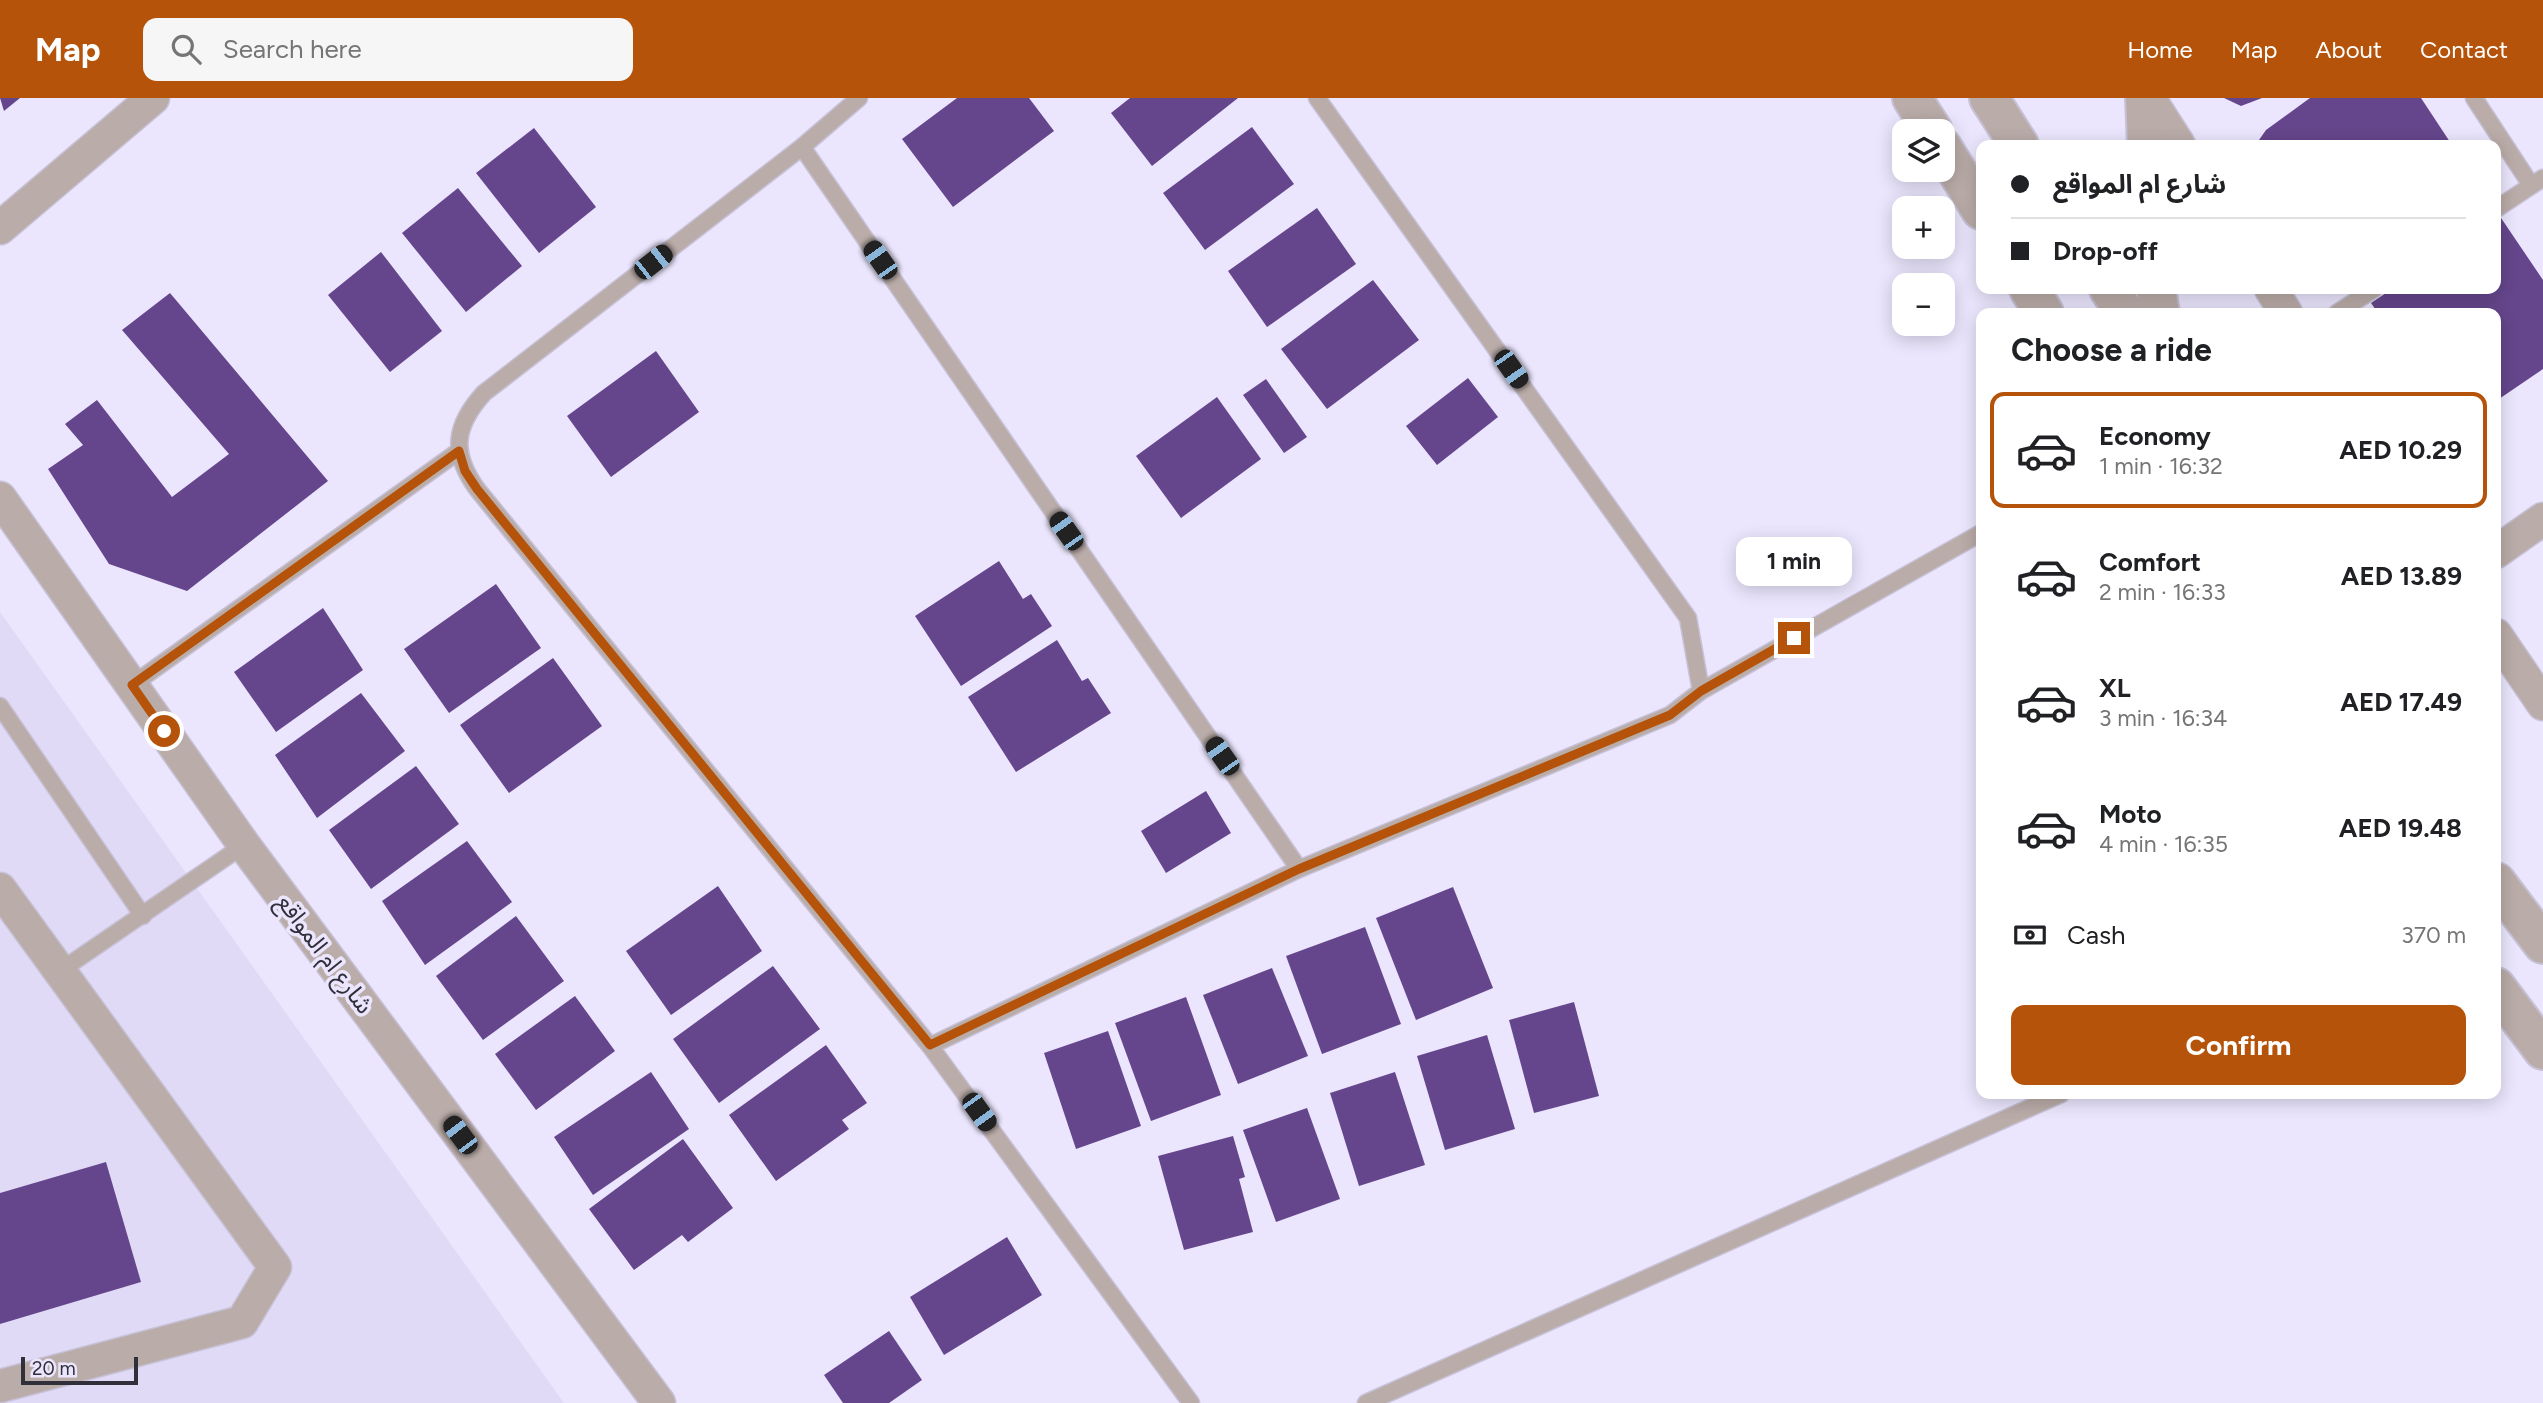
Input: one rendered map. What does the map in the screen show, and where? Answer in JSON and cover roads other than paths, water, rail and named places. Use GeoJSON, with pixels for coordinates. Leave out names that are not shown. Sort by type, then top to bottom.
{"type":"FeatureCollection","features":[{"type":"Feature","properties":{"kind":"street"},"geometry":{"type":"LineString","coordinates":[[0,228],[153,98]]}},
{"type":"Feature","properties":{"kind":"street"},"geometry":{"type":"LineString","coordinates":[[1912,98],[1925,119]]}},
{"type":"Feature","properties":{"kind":"street"},"geometry":{"type":"LineString","coordinates":[[1989,98],[2016,140]]}},
{"type":"Feature","properties":{"kind":"street"},"geometry":{"type":"LineString","coordinates":[[2147,98],[2147,140]]}},
{"type":"Feature","properties":{"kind":"street"},"geometry":{"type":"LineString","coordinates":[[2147,98],[2176,140]]}},
{"type":"Feature","properties":{"kind":"street"},"geometry":{"type":"LineString","coordinates":[[1955,168],[1976,202]]}},
{"type":"Feature","properties":{"kind":"street","name":"شارع ام المواقع"},"geometry":{"type":"LineString","coordinates":[[0,499],[244,845],[659,1403]]}},
{"type":"Feature","properties":{"kind":"street"},"geometry":{"type":"LineString","coordinates":[[2501,548],[2543,519]]}},
{"type":"Feature","properties":{"kind":"street"},"geometry":{"type":"LineString","coordinates":[[2501,642],[2543,704]]}},
{"type":"Feature","properties":{"kind":"street"},"geometry":{"type":"LineString","coordinates":[[2501,888],[2543,944]]}},
{"type":"Feature","properties":{"kind":"street"},"geometry":{"type":"LineString","coordinates":[[0,889],[275,1267],[242,1322],[0,1386]]}},
{"type":"Feature","properties":{"kind":"street"},"geometry":{"type":"LineString","coordinates":[[2501,994],[2543,1049]]}},
{"type":"Feature","properties":{"kind":"lane"},"geometry":{"type":"LineString","coordinates":[[859,98],[802,148],[484,393],[469,409],[461,429],[459,451],[465,471],[477,489],[930,1045],[1191,1403]]}},
{"type":"Feature","properties":{"kind":"lane"},"geometry":{"type":"LineString","coordinates":[[1317,98],[1688,618],[1701,691]]}},
{"type":"Feature","properties":{"kind":"lane"},"geometry":{"type":"LineString","coordinates":[[2474,98],[2537,182],[2501,206]]}},
{"type":"Feature","properties":{"kind":"lane"},"geometry":{"type":"LineString","coordinates":[[802,148],[1299,869]]}},
{"type":"Feature","properties":{"kind":"lane"},"geometry":{"type":"LineString","coordinates":[[2345,308],[2366,294]]}},
{"type":"Feature","properties":{"kind":"lane"},"geometry":{"type":"LineString","coordinates":[[132,685],[459,451]]}},
{"type":"Feature","properties":{"kind":"lane"},"geometry":{"type":"LineString","coordinates":[[930,1045],[1299,869],[1670,715],[1701,691],[1976,536]]}},
{"type":"Feature","properties":{"kind":"lane"},"geometry":{"type":"LineString","coordinates":[[0,706],[143,916]]}},
{"type":"Feature","properties":{"kind":"lane"},"geometry":{"type":"LineString","coordinates":[[60,971],[244,845]]}},
{"type":"Feature","properties":{"kind":"lane"},"geometry":{"type":"LineString","coordinates":[[1366,1403],[2051,1099]]}}]}
